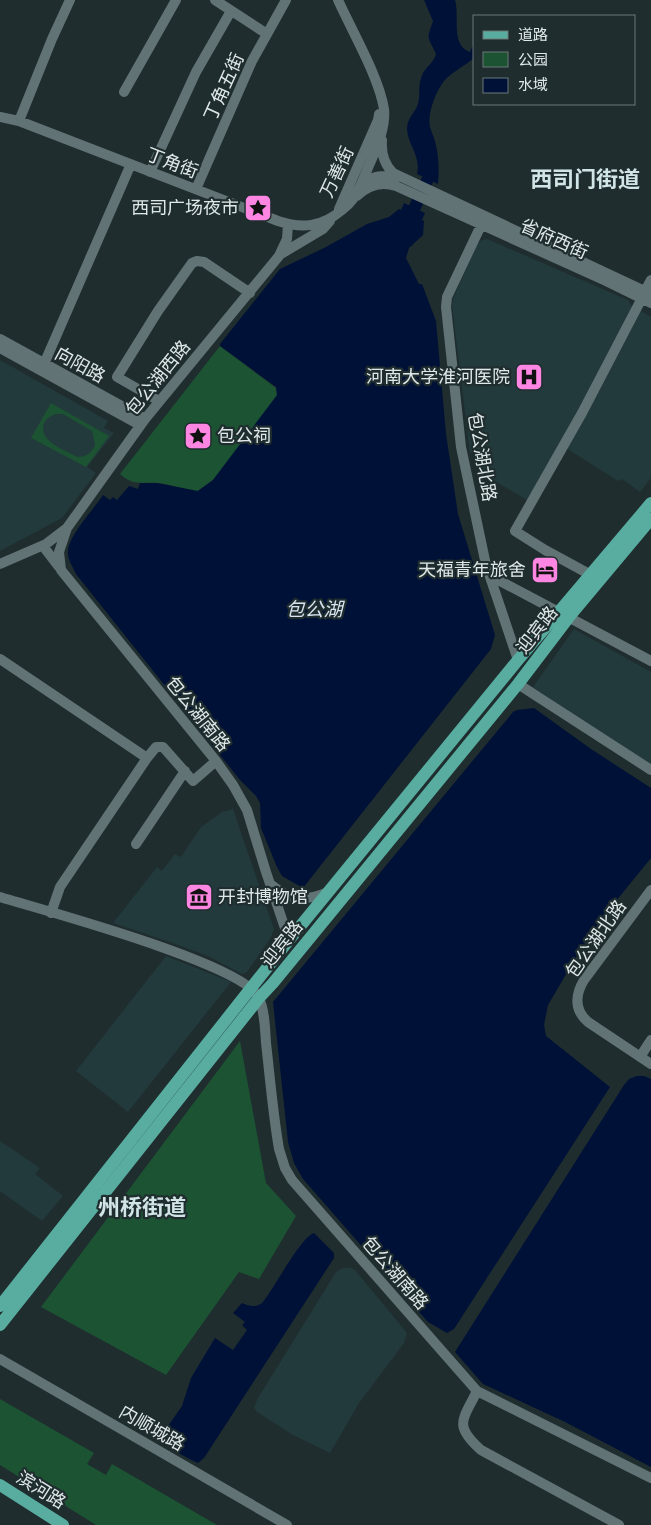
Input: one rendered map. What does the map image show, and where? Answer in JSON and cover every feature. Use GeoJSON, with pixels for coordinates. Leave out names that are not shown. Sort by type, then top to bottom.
{"type":"FeatureCollection","features":[{"type":"Feature","properties":{"kind":"main road","name":"迎宾路"},"geometry":{"type":"LineString","coordinates":[[0,1306],[255,993],[279,975],[518,684],[563,614],[591,575],[651,503]]}},
{"type":"Feature","properties":{"kind":"main road","name":"迎宾路"},"geometry":{"type":"LineString","coordinates":[[0,1325],[255,993],[289,940],[518,660],[651,519]]}},
{"type":"Feature","properties":{"kind":"main road","name":"滨河路"},"geometry":{"type":"LineString","coordinates":[[0,1485],[63,1525]]}},
{"type":"Feature","properties":{"kind":"main road","name":"滨河路"},"geometry":{"type":"LineString","coordinates":[[0,1494],[51,1525]]}},
{"type":"Feature","properties":{"kind":"street"},"geometry":{"type":"LineString","coordinates":[[19,121],[70,0]]}},
{"type":"Feature","properties":{"kind":"street"},"geometry":{"type":"LineString","coordinates":[[124,92],[176,0]]}},
{"type":"Feature","properties":{"kind":"street"},"geometry":{"type":"LineString","coordinates":[[215,0],[267,34]]}},
{"type":"Feature","properties":{"kind":"street","name":"丁角五街"},"geometry":{"type":"LineString","coordinates":[[196,189],[252,61],[286,0]]}},
{"type":"Feature","properties":{"kind":"street","name":"万善街"},"geometry":{"type":"LineString","coordinates":[[279,256],[323,229],[348,200],[380,125],[380,96],[377,83],[338,0]]}},
{"type":"Feature","properties":{"kind":"street"},"geometry":{"type":"LineString","coordinates":[[150,172],[196,72],[231,11]]}},
{"type":"Feature","properties":{"kind":"street","name":"丁角街"},"geometry":{"type":"LineString","coordinates":[[0,117],[19,121],[288,224],[314,225],[334,217]]}},
{"type":"Feature","properties":{"kind":"street"},"geometry":{"type":"LineString","coordinates":[[380,125],[376,147],[393,180]]}},
{"type":"Feature","properties":{"kind":"street"},"geometry":{"type":"LineString","coordinates":[[380,125],[382,150],[393,180]]}},
{"type":"Feature","properties":{"kind":"street","name":"万善街"},"geometry":{"type":"LineString","coordinates":[[360,185],[376,147]]}},
{"type":"Feature","properties":{"kind":"street"},"geometry":{"type":"LineString","coordinates":[[44,364],[132,164]]}},
{"type":"Feature","properties":{"kind":"street"},"geometry":{"type":"LineString","coordinates":[[348,200],[360,185],[374,177],[393,180]]}},
{"type":"Feature","properties":{"kind":"street"},"geometry":{"type":"LineString","coordinates":[[348,200],[368,187],[393,180]]}},
{"type":"Feature","properties":{"kind":"street","name":"省府西街"},"geometry":{"type":"LineString","coordinates":[[393,180],[647,297]]}},
{"type":"Feature","properties":{"kind":"street","name":"包公湖北路"},"geometry":{"type":"LineString","coordinates":[[483,220],[447,297],[446,307],[462,447],[486,565],[518,660]]}},
{"type":"Feature","properties":{"kind":"street","name":"包公湖西路"},"geometry":{"type":"LineString","coordinates":[[0,564],[43,546],[67,528],[142,422],[279,256],[287,239],[288,224]]}},
{"type":"Feature","properties":{"kind":"street"},"geometry":{"type":"LineString","coordinates":[[159,401],[117,377],[158,311],[192,263],[197,261],[204,262],[250,293]]}},
{"type":"Feature","properties":{"kind":"street"},"geometry":{"type":"LineString","coordinates":[[591,575],[545,550],[516,531],[647,297],[651,280]]}},
{"type":"Feature","properties":{"kind":"street","name":"向阳路"},"geometry":{"type":"LineString","coordinates":[[0,339],[142,422]]}},
{"type":"Feature","properties":{"kind":"street","name":"向阳路"},"geometry":{"type":"LineString","coordinates":[[0,348],[142,422]]}},
{"type":"Feature","properties":{"kind":"street"},"geometry":{"type":"LineString","coordinates":[[61,570],[58,558],[59,546],[67,528]]}},
{"type":"Feature","properties":{"kind":"street","name":"包公湖南路"},"geometry":{"type":"LineString","coordinates":[[43,546],[216,760],[233,785],[247,810],[289,940]]}},
{"type":"Feature","properties":{"kind":"street"},"geometry":{"type":"LineString","coordinates":[[486,565],[498,580],[651,661]]}},
{"type":"Feature","properties":{"kind":"street"},"geometry":{"type":"LineString","coordinates":[[0,659],[147,758]]}},
{"type":"Feature","properties":{"kind":"street"},"geometry":{"type":"LineString","coordinates":[[518,684],[651,770]]}},
{"type":"Feature","properties":{"kind":"street"},"geometry":{"type":"LineString","coordinates":[[51,913],[60,887],[156,747],[164,747],[193,781],[216,760]]}},
{"type":"Feature","properties":{"kind":"street"},"geometry":{"type":"LineString","coordinates":[[136,844],[185,771]]}},
{"type":"Feature","properties":{"kind":"street"},"geometry":{"type":"LineString","coordinates":[[270,883],[283,893],[299,898],[314,898],[330,891]]}},
{"type":"Feature","properties":{"kind":"street","name":"包公湖北路"},"geometry":{"type":"LineString","coordinates":[[651,890],[584,980],[578,990],[577,998],[578,1007],[585,1019],[651,1064]]}},
{"type":"Feature","properties":{"kind":"street"},"geometry":{"type":"LineString","coordinates":[[0,897],[181,953],[232,975],[255,993]]}},
{"type":"Feature","properties":{"kind":"street","name":"包公湖南路"},"geometry":{"type":"LineString","coordinates":[[255,993],[264,1020],[280,1155],[287,1173],[304,1195],[478,1391],[651,1478]]}},
{"type":"Feature","properties":{"kind":"street"},"geometry":{"type":"LineString","coordinates":[[640,1057],[651,1040]]}},
{"type":"Feature","properties":{"kind":"street","name":"内顺城路"},"geometry":{"type":"LineString","coordinates":[[0,1359],[288,1525]]}},
{"type":"Feature","properties":{"kind":"street"},"geometry":{"type":"LineString","coordinates":[[478,1391],[463,1419],[464,1432],[468,1439],[481,1450],[619,1525]]}},
{"type":"Feature","properties":{"kind":"shaded area","name":"河南大学淮河医院"},"geometry":{"type":"Polygon","coordinates":[[[487,239],[628,300],[633,308],[560,446],[527,500],[481,473],[476,452],[470,453],[452,305],[477,244],[487,239]]]}},
{"type":"Feature","properties":{"kind":"shaded area"},"geometry":{"type":"Polygon","coordinates":[[[641,311],[651,317],[651,478],[640,492],[622,479],[618,481],[566,448],[581,425],[641,311]]]}},
{"type":"Feature","properties":{"kind":"shaded area"},"geometry":{"type":"Polygon","coordinates":[[[0,360],[108,421],[104,428],[114,433],[87,467],[96,473],[62,518],[0,551],[0,360]]]}},
{"type":"Feature","properties":{"kind":"shaded area"},"geometry":{"type":"Polygon","coordinates":[[[574,629],[651,672],[651,766],[533,687],[574,629]]]}},
{"type":"Feature","properties":{"kind":"shaded area","name":"开封博物馆"},"geometry":{"type":"Polygon","coordinates":[[[233,809],[274,929],[270,939],[247,972],[242,974],[210,957],[113,923],[157,867],[162,871],[175,854],[181,857],[201,827],[222,812],[233,809]]]}},
{"type":"Feature","properties":{"kind":"shaded area"},"geometry":{"type":"Polygon","coordinates":[[[166,956],[231,982],[128,1112],[76,1071],[166,956]]]}},
{"type":"Feature","properties":{"kind":"shaded area"},"geometry":{"type":"Polygon","coordinates":[[[0,1141],[40,1168],[35,1174],[63,1196],[42,1221],[0,1191],[0,1141]]]}},
{"type":"Feature","properties":{"kind":"shaded area"},"geometry":{"type":"Polygon","coordinates":[[[343,1268],[355,1270],[407,1333],[404,1343],[359,1403],[330,1453],[293,1435],[257,1412],[254,1408],[258,1398],[336,1272],[343,1268]]]}},
{"type":"Feature","properties":{"kind":"green space","name":"包公祠"},"geometry":{"type":"Polygon","coordinates":[[[220,346],[276,388],[276,399],[213,480],[196,492],[172,485],[137,483],[125,478],[120,474],[220,346]]]}},
{"type":"Feature","properties":{"kind":"green space"},"geometry":{"type":"Polygon","coordinates":[[[51,403],[109,436],[86,467],[31,438],[51,403]],[[56,414],[46,420],[43,430],[45,435],[54,444],[77,457],[88,454],[95,445],[92,431],[63,414],[56,414]]]}},
{"type":"Feature","properties":{"kind":"green space"},"geometry":{"type":"Polygon","coordinates":[[[240,1041],[266,1183],[296,1216],[259,1279],[239,1272],[166,1375],[41,1307],[240,1041]]]}},
{"type":"Feature","properties":{"kind":"green space"},"geometry":{"type":"Polygon","coordinates":[[[0,1399],[94,1453],[87,1464],[106,1475],[112,1464],[217,1525],[96,1525],[0,1465],[0,1399]]]}},
{"type":"Feature","properties":{"kind":"water"},"geometry":{"type":"Polygon","coordinates":[[[424,0],[455,0],[460,43],[470,52],[473,45],[473,58],[444,81],[431,109],[429,122],[438,155],[438,184],[417,174],[416,156],[407,129],[408,122],[418,104],[421,77],[436,54],[429,38],[433,21],[424,0]]]}},
{"type":"Feature","properties":{"kind":"water","name":"包公湖"},"geometry":{"type":"Polygon","coordinates":[[[404,203],[425,213],[422,220],[424,221],[423,235],[409,248],[406,258],[419,284],[422,284],[436,321],[446,434],[458,514],[495,635],[491,649],[303,888],[282,876],[277,867],[261,828],[260,803],[256,796],[240,780],[76,574],[69,560],[68,551],[77,530],[103,495],[110,500],[113,497],[117,500],[129,486],[138,489],[140,483],[157,483],[198,491],[213,480],[277,395],[276,387],[220,346],[220,344],[280,269],[326,247],[367,224],[389,217],[399,209],[401,210],[404,203]]]}},
{"type":"Feature","properties":{"kind":"water"},"geometry":{"type":"Polygon","coordinates":[[[534,708],[591,749],[651,788],[651,858],[607,912],[582,947],[548,1005],[544,1025],[546,1036],[610,1087],[454,1329],[447,1333],[428,1322],[303,1179],[294,1163],[288,1142],[273,1002],[513,712],[534,708]]]}},
{"type":"Feature","properties":{"kind":"water"},"geometry":{"type":"Polygon","coordinates":[[[637,1076],[651,1079],[651,1467],[565,1422],[483,1384],[455,1352],[624,1085],[629,1079],[637,1076]]]}},
{"type":"Feature","properties":{"kind":"water"},"geometry":{"type":"Polygon","coordinates":[[[314,1233],[334,1253],[334,1258],[204,1458],[198,1463],[179,1453],[166,1443],[164,1439],[166,1429],[182,1406],[191,1378],[215,1338],[233,1350],[247,1330],[242,1325],[245,1322],[233,1313],[242,1303],[257,1306],[262,1303],[301,1244],[314,1233]]]}},
{"type":"Feature","properties":{"kind":"waterway"},"geometry":{"type":"LineString","coordinates":[[409,220],[432,170],[430,164]]}},
{"type":"Feature","properties":{"kind":"place","name":"西司广场夜市"},"geometry":{"type":"Point","coordinates":[258,208]}},
{"type":"Feature","properties":{"kind":"place","name":"河南大学淮河医院"},"geometry":{"type":"Point","coordinates":[529,377]}},
{"type":"Feature","properties":{"kind":"place","name":"包公祠"},"geometry":{"type":"Point","coordinates":[198,436]}},
{"type":"Feature","properties":{"kind":"place","name":"天福青年旅舍"},"geometry":{"type":"Point","coordinates":[545,570]}},
{"type":"Feature","properties":{"kind":"place","name":"开封博物馆"},"geometry":{"type":"Point","coordinates":[199,897]}},
{"type":"Feature","properties":{"kind":"district","name":"西司门街道"},"geometry":{"type":"Point","coordinates":[585,179]}},
{"type":"Feature","properties":{"kind":"district","name":"州桥街道"},"geometry":{"type":"Point","coordinates":[142,1207]}}]}
